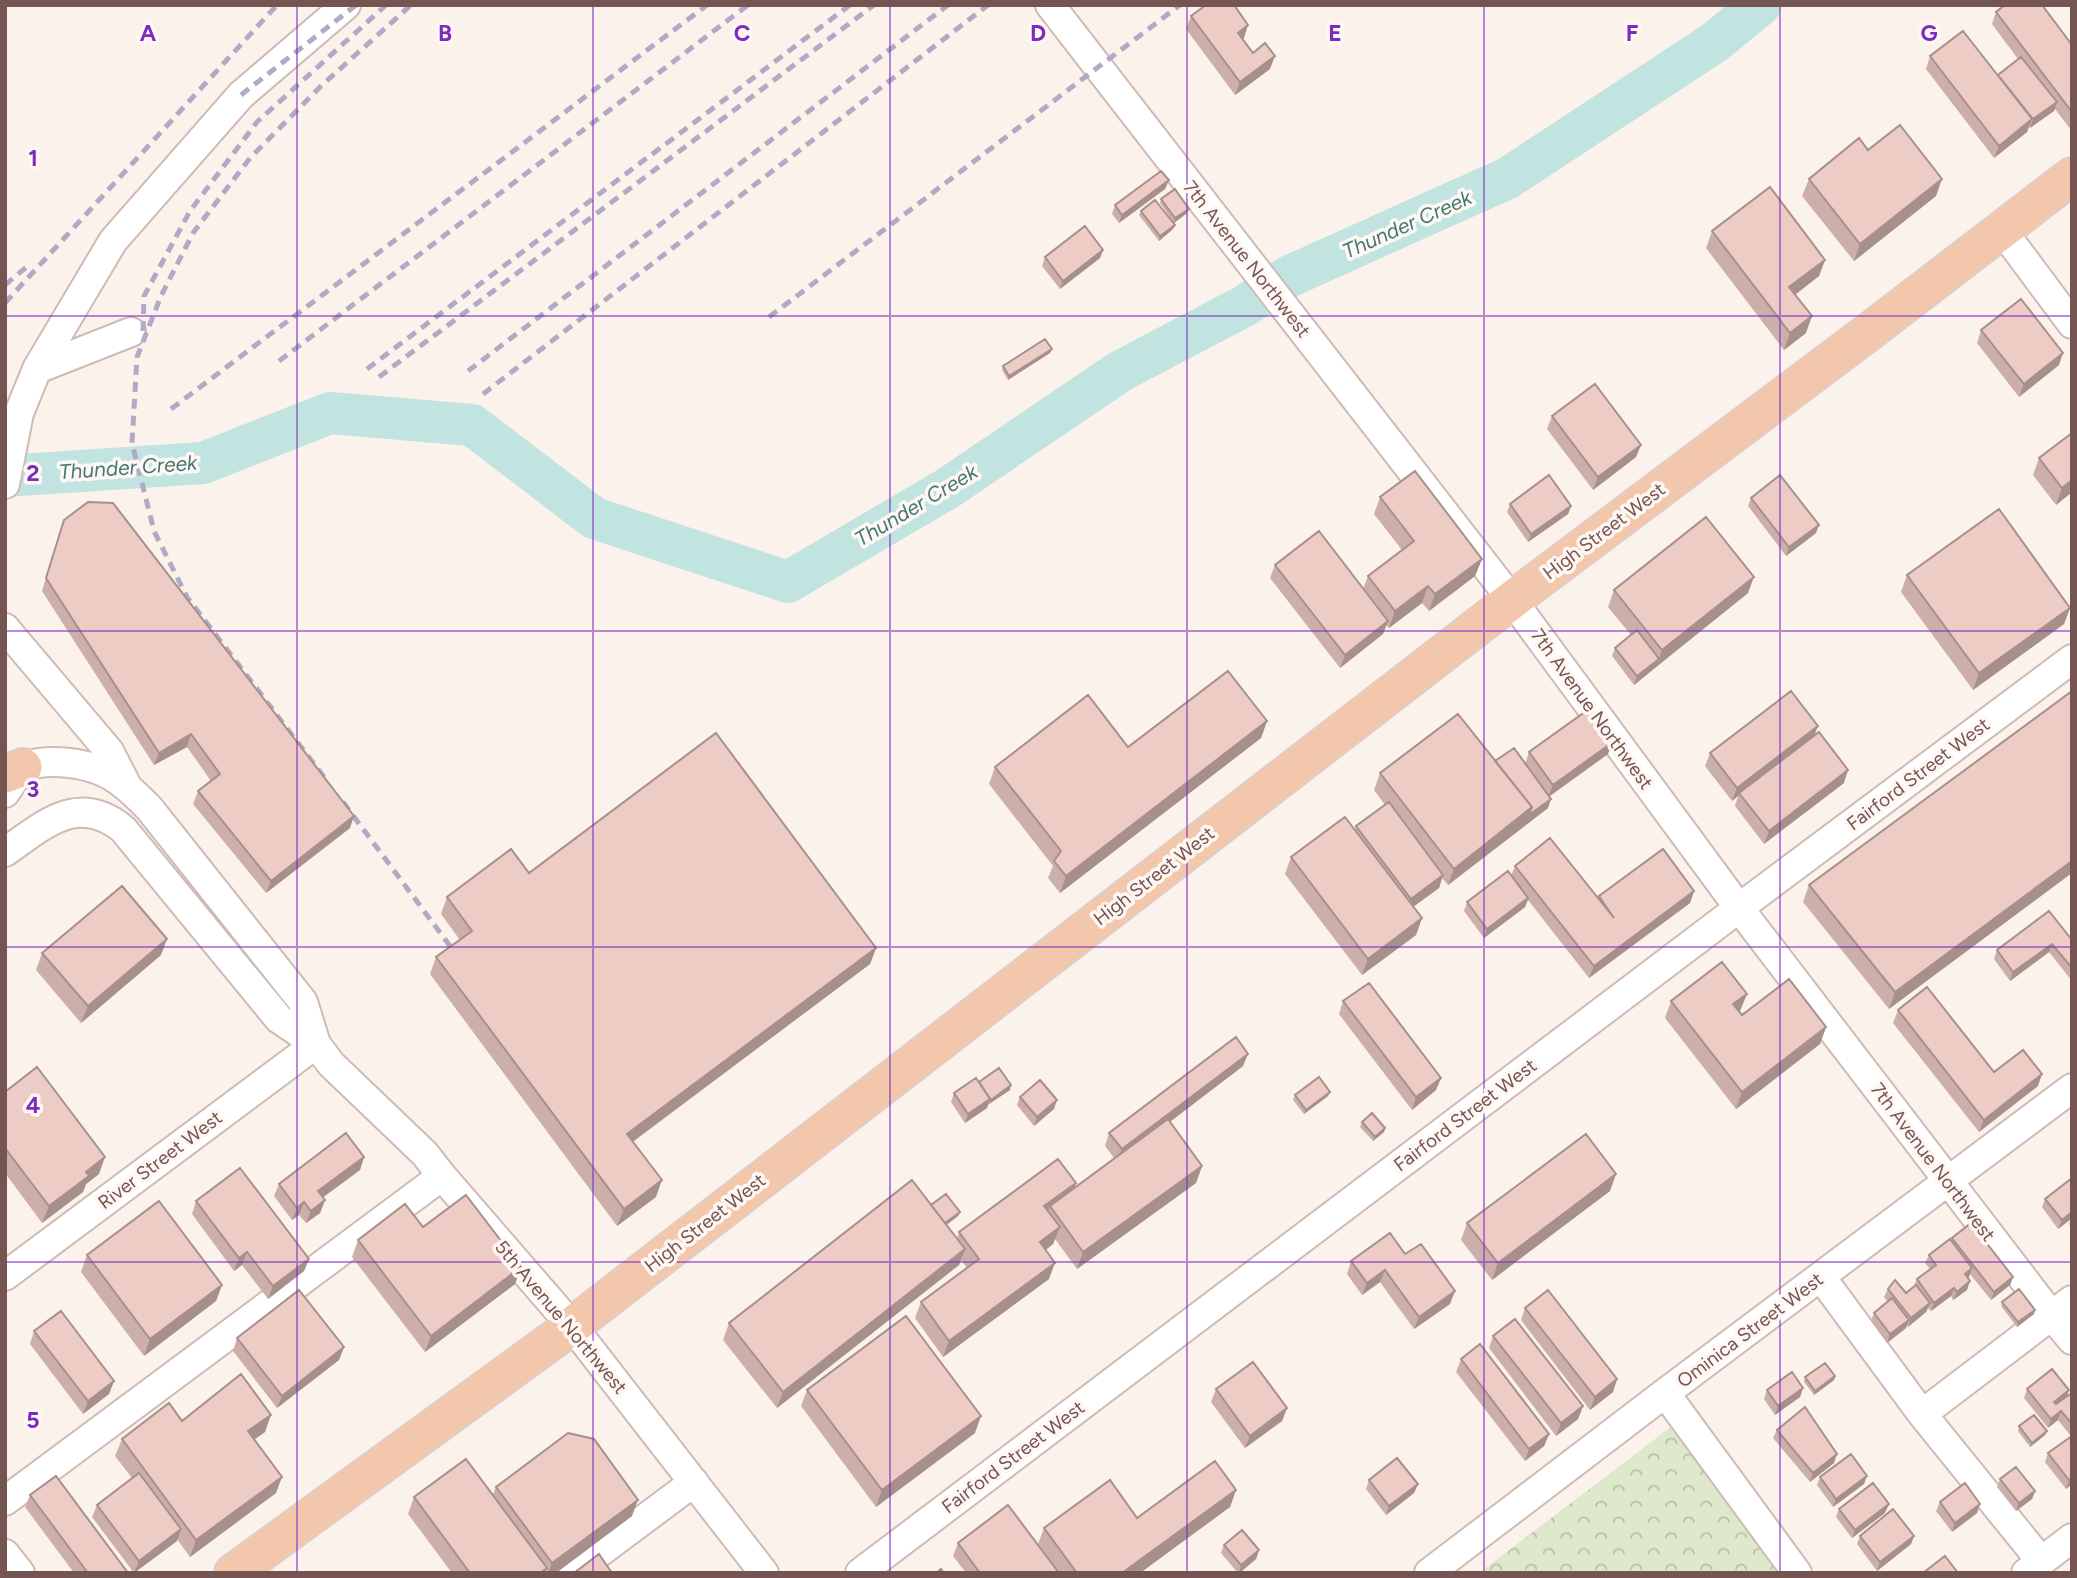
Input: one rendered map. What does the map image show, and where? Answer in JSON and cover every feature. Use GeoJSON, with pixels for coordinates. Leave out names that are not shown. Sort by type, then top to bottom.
{"type":"FeatureCollection","features":[{"type":"Feature","properties":{"kind":"main road","name":"High Street West"},"geometry":{"type":"LineString","coordinates":[[233,1573],[572,1326],[1512,600],[2072,176]]}},
{"type":"Feature","properties":{"kind":"street"},"geometry":{"type":"LineString","coordinates":[[5,484],[19,413],[37,369],[113,241],[241,95],[346,5]]}},
{"type":"Feature","properties":{"kind":"street","name":"7th Avenue Northwest"},"geometry":{"type":"LineString","coordinates":[[1050,5],[1512,600],[1739,908],[1948,1182],[2061,1308],[2072,1339]]}},
{"type":"Feature","properties":{"kind":"street"},"geometry":{"type":"LineString","coordinates":[[2002,230],[2072,324]]}},
{"type":"Feature","properties":{"kind":"street"},"geometry":{"type":"LineString","coordinates":[[37,369],[131,332]]}},
{"type":"Feature","properties":{"kind":"street"},"geometry":{"type":"LineString","coordinates":[[5,628],[109,751],[128,788]]}},
{"type":"Feature","properties":{"kind":"street","name":"Fairford Street West"},"geometry":{"type":"LineString","coordinates":[[860,1573],[1739,908],[2072,660]]}},
{"type":"Feature","properties":{"kind":"street","name":"5th Avenue Northwest"},"geometry":{"type":"LineString","coordinates":[[11,778],[41,762],[82,766],[106,773],[128,788],[149,808],[303,1002],[316,1044]]}},
{"type":"Feature","properties":{"kind":"street","name":"5th Avenue Northwest"},"geometry":{"type":"LineString","coordinates":[[5,852],[44,825],[69,813],[91,813],[114,822],[132,839],[279,1019],[316,1044],[331,1064],[425,1154],[572,1326],[764,1573]]}},
{"type":"Feature","properties":{"kind":"street","name":"River Street West"},"geometry":{"type":"LineString","coordinates":[[5,1276],[316,1044]]}},
{"type":"Feature","properties":{"kind":"street","name":"Ominica Street West"},"geometry":{"type":"LineString","coordinates":[[1429,1573],[2072,1088]]}},
{"type":"Feature","properties":{"kind":"street"},"geometry":{"type":"LineString","coordinates":[[5,1501],[442,1177]]}},
{"type":"Feature","properties":{"kind":"street"},"geometry":{"type":"LineString","coordinates":[[1821,1277],[2034,1567],[2072,1538]]}},
{"type":"Feature","properties":{"kind":"street"},"geometry":{"type":"LineString","coordinates":[[1922,1414],[2061,1308]]}},
{"type":"Feature","properties":{"kind":"street"},"geometry":{"type":"LineString","coordinates":[[1665,1393],[1797,1573]]}},
{"type":"Feature","properties":{"kind":"street"},"geometry":{"type":"LineString","coordinates":[[572,1573],[694,1482]]}},
{"type":"Feature","properties":{"kind":"street"},"geometry":{"type":"LineString","coordinates":[[5,1554],[20,1573]]}},
{"type":"Feature","properties":{"kind":"green space"},"geometry":{"type":"Polygon","coordinates":[[[1684,1417],[1802,1573],[1479,1573],[1684,1417]]]}},
{"type":"Feature","properties":{"kind":"building"},"geometry":{"type":"Polygon","coordinates":[[[1206,5],[1234,5],[1248,25],[1238,33],[1253,53],[1265,43],[1275,56],[1240,82],[1191,16],[1206,5]]]}},
{"type":"Feature","properties":{"kind":"building"},"geometry":{"type":"Polygon","coordinates":[[[2005,5],[2042,5],[2072,45],[2072,112],[1996,12],[2005,5]]]}},
{"type":"Feature","properties":{"kind":"building"},"geometry":{"type":"Polygon","coordinates":[[[1963,31],[2032,119],[1999,146],[1930,56],[1963,31]]]}},
{"type":"Feature","properties":{"kind":"building"},"geometry":{"type":"Polygon","coordinates":[[[2021,57],[2057,102],[2033,119],[1998,75],[2021,57]]]}},
{"type":"Feature","properties":{"kind":"building"},"geometry":{"type":"Polygon","coordinates":[[[1900,125],[1942,179],[1860,244],[1809,179],[1859,138],[1868,150],[1900,125]]]}},
{"type":"Feature","properties":{"kind":"building"},"geometry":{"type":"Polygon","coordinates":[[[1161,171],[1169,180],[1122,215],[1115,205],[1161,171]]]}},
{"type":"Feature","properties":{"kind":"building"},"geometry":{"type":"Polygon","coordinates":[[[1770,187],[1825,260],[1789,287],[1812,316],[1790,333],[1712,231],[1770,187]]]}},
{"type":"Feature","properties":{"kind":"building"},"geometry":{"type":"Polygon","coordinates":[[[1175,189],[1189,209],[1175,218],[1161,199],[1175,189]]]}},
{"type":"Feature","properties":{"kind":"building"},"geometry":{"type":"Polygon","coordinates":[[[1155,200],[1175,225],[1160,236],[1141,211],[1155,200]]]}},
{"type":"Feature","properties":{"kind":"building"},"geometry":{"type":"Polygon","coordinates":[[[1085,226],[1103,250],[1063,281],[1045,257],[1085,226]]]}},
{"type":"Feature","properties":{"kind":"building"},"geometry":{"type":"Polygon","coordinates":[[[2021,299],[2063,353],[2024,384],[1981,330],[2021,299]]]}},
{"type":"Feature","properties":{"kind":"building"},"geometry":{"type":"Polygon","coordinates":[[[1045,339],[1052,349],[1009,376],[1003,366],[1045,339]]]}},
{"type":"Feature","properties":{"kind":"building"},"geometry":{"type":"Polygon","coordinates":[[[1595,384],[1641,445],[1598,477],[1552,416],[1595,384]]]}},
{"type":"Feature","properties":{"kind":"building"},"geometry":{"type":"Polygon","coordinates":[[[2072,433],[2072,480],[2062,488],[2039,458],[2072,433]]]}},
{"type":"Feature","properties":{"kind":"building"},"geometry":{"type":"Polygon","coordinates":[[[1415,471],[1482,559],[1435,594],[1428,586],[1395,611],[1368,576],[1414,541],[1380,497],[1415,471]]]}},
{"type":"Feature","properties":{"kind":"building"},"geometry":{"type":"Polygon","coordinates":[[[1549,475],[1571,506],[1531,534],[1510,504],[1549,475]]]}},
{"type":"Feature","properties":{"kind":"building"},"geometry":{"type":"Polygon","coordinates":[[[1780,475],[1819,525],[1789,547],[1751,498],[1780,475]]]}},
{"type":"Feature","properties":{"kind":"building"},"geometry":{"type":"Polygon","coordinates":[[[88,502],[113,503],[354,816],[271,881],[198,791],[220,774],[191,734],[159,753],[46,578],[64,520],[88,502]]]}},
{"type":"Feature","properties":{"kind":"building"},"geometry":{"type":"Polygon","coordinates":[[[1999,509],[2070,608],[1979,673],[1907,575],[1999,509]]]}},
{"type":"Feature","properties":{"kind":"building"},"geometry":{"type":"Polygon","coordinates":[[[1706,517],[1754,577],[1662,650],[1614,590],[1706,517]]]}},
{"type":"Feature","properties":{"kind":"building"},"geometry":{"type":"Polygon","coordinates":[[[1319,531],[1388,621],[1345,655],[1275,565],[1319,531]]]}},
{"type":"Feature","properties":{"kind":"building"},"geometry":{"type":"Polygon","coordinates":[[[1637,630],[1659,659],[1637,676],[1615,648],[1637,630]]]}},
{"type":"Feature","properties":{"kind":"building"},"geometry":{"type":"Polygon","coordinates":[[[1228,671],[1267,721],[1066,876],[1054,861],[1061,851],[995,767],[1088,695],[1128,747],[1228,671]]]}},
{"type":"Feature","properties":{"kind":"building"},"geometry":{"type":"Polygon","coordinates":[[[1791,691],[1818,726],[1737,788],[1710,753],[1791,691]]]}},
{"type":"Feature","properties":{"kind":"building"},"geometry":{"type":"Polygon","coordinates":[[[2072,691],[2072,861],[1895,992],[1809,885],[2072,691]]]}},
{"type":"Feature","properties":{"kind":"building"},"geometry":{"type":"Polygon","coordinates":[[[1589,709],[1613,742],[1553,785],[1529,752],[1589,709]]]}},
{"type":"Feature","properties":{"kind":"building"},"geometry":{"type":"Polygon","coordinates":[[[1458,714],[1532,807],[1454,869],[1380,773],[1458,714]]]}},
{"type":"Feature","properties":{"kind":"building"},"geometry":{"type":"Polygon","coordinates":[[[1819,732],[1848,770],[1769,831],[1739,793],[1819,732]]]}},
{"type":"Feature","properties":{"kind":"building"},"geometry":{"type":"Polygon","coordinates":[[[716,733],[876,948],[627,1134],[662,1180],[624,1209],[436,957],[472,931],[447,897],[511,849],[529,873],[716,733]]]}},
{"type":"Feature","properties":{"kind":"building"},"geometry":{"type":"Polygon","coordinates":[[[1514,748],[1551,799],[1529,815],[1532,807],[1495,761],[1514,748]]]}},
{"type":"Feature","properties":{"kind":"building"},"geometry":{"type":"Polygon","coordinates":[[[1389,802],[1443,875],[1411,899],[1356,826],[1389,802]]]}},
{"type":"Feature","properties":{"kind":"building"},"geometry":{"type":"Polygon","coordinates":[[[1345,817],[1422,918],[1368,959],[1291,857],[1345,817]]]}},
{"type":"Feature","properties":{"kind":"building"},"geometry":{"type":"Polygon","coordinates":[[[1550,838],[1614,918],[1599,896],[1663,849],[1694,891],[1594,966],[1515,866],[1550,838]]]}},
{"type":"Feature","properties":{"kind":"building"},"geometry":{"type":"Polygon","coordinates":[[[1508,871],[1528,898],[1487,929],[1467,902],[1508,871]]]}},
{"type":"Feature","properties":{"kind":"building"},"geometry":{"type":"Polygon","coordinates":[[[122,886],[167,939],[88,1006],[42,953],[122,886]]]}},
{"type":"Feature","properties":{"kind":"building"},"geometry":{"type":"Polygon","coordinates":[[[2049,911],[2072,940],[2072,968],[2052,944],[2013,972],[1997,950],[2049,911]]]}},
{"type":"Feature","properties":{"kind":"building"},"geometry":{"type":"Polygon","coordinates":[[[1722,962],[1747,994],[1733,1004],[1742,1015],[1789,979],[1826,1027],[1742,1092],[1671,1001],[1722,962]]]}},
{"type":"Feature","properties":{"kind":"building"},"geometry":{"type":"Polygon","coordinates":[[[1369,983],[1441,1078],[1416,1097],[1343,1001],[1369,983]]]}},
{"type":"Feature","properties":{"kind":"building"},"geometry":{"type":"Polygon","coordinates":[[[1927,987],[1994,1072],[2023,1050],[2042,1074],[1984,1120],[1898,1010],[1927,987]]]}},
{"type":"Feature","properties":{"kind":"building"},"geometry":{"type":"Polygon","coordinates":[[[1236,1037],[1248,1054],[1122,1149],[1109,1133],[1236,1037]]]}},
{"type":"Feature","properties":{"kind":"building"},"geometry":{"type":"Polygon","coordinates":[[[37,1067],[105,1157],[86,1172],[89,1176],[49,1206],[5,1148],[5,1092],[37,1067]]]}},
{"type":"Feature","properties":{"kind":"building"},"geometry":{"type":"Polygon","coordinates":[[[999,1068],[1011,1085],[991,1100],[979,1082],[999,1068]]]}},
{"type":"Feature","properties":{"kind":"building"},"geometry":{"type":"Polygon","coordinates":[[[1319,1077],[1330,1092],[1306,1110],[1295,1095],[1319,1077]]]}},
{"type":"Feature","properties":{"kind":"building"},"geometry":{"type":"Polygon","coordinates":[[[976,1078],[990,1099],[968,1114],[954,1093],[976,1078]]]}},
{"type":"Feature","properties":{"kind":"building"},"geometry":{"type":"Polygon","coordinates":[[[1040,1080],[1057,1100],[1037,1117],[1020,1097],[1040,1080]]]}},
{"type":"Feature","properties":{"kind":"building"},"geometry":{"type":"Polygon","coordinates":[[[1372,1113],[1385,1128],[1375,1137],[1362,1122],[1372,1113]]]}},
{"type":"Feature","properties":{"kind":"building"},"geometry":{"type":"Polygon","coordinates":[[[1168,1119],[1202,1166],[1083,1252],[1050,1206],[1168,1119]]]}},
{"type":"Feature","properties":{"kind":"building"},"geometry":{"type":"Polygon","coordinates":[[[346,1133],[364,1157],[318,1191],[325,1200],[311,1211],[304,1202],[297,1208],[279,1184],[346,1133]]]}},
{"type":"Feature","properties":{"kind":"building"},"geometry":{"type":"Polygon","coordinates":[[[1586,1134],[1616,1174],[1498,1263],[1467,1223],[1586,1134]]]}},
{"type":"Feature","properties":{"kind":"building"},"geometry":{"type":"Polygon","coordinates":[[[1058,1159],[1076,1183],[1044,1206],[1060,1227],[1040,1242],[1055,1263],[949,1341],[921,1302],[979,1259],[959,1232],[1058,1159]]]}},
{"type":"Feature","properties":{"kind":"building"},"geometry":{"type":"Polygon","coordinates":[[[240,1168],[309,1259],[273,1286],[247,1252],[239,1258],[196,1201],[240,1168]]]}},
{"type":"Feature","properties":{"kind":"building"},"geometry":{"type":"Polygon","coordinates":[[[2072,1178],[2072,1212],[2062,1220],[2045,1199],[2072,1178]]]}},
{"type":"Feature","properties":{"kind":"building"},"geometry":{"type":"Polygon","coordinates":[[[912,1180],[965,1249],[783,1392],[729,1323],[912,1180]]]}},
{"type":"Feature","properties":{"kind":"building"},"geometry":{"type":"Polygon","coordinates":[[[946,1194],[960,1212],[945,1223],[931,1205],[946,1194]]]}},
{"type":"Feature","properties":{"kind":"building"},"geometry":{"type":"Polygon","coordinates":[[[466,1195],[521,1267],[431,1336],[358,1240],[405,1204],[423,1227],[466,1195]]]}},
{"type":"Feature","properties":{"kind":"building"},"geometry":{"type":"Polygon","coordinates":[[[159,1201],[222,1285],[150,1339],[87,1255],[159,1201]]]}},
{"type":"Feature","properties":{"kind":"building"},"geometry":{"type":"Polygon","coordinates":[[[1971,1223],[2013,1277],[1994,1292],[1952,1238],[1971,1223]]]}},
{"type":"Feature","properties":{"kind":"building"},"geometry":{"type":"Polygon","coordinates":[[[1390,1233],[1405,1254],[1421,1244],[1455,1291],[1419,1317],[1385,1270],[1367,1283],[1351,1261],[1390,1233]]]}},
{"type":"Feature","properties":{"kind":"building"},"geometry":{"type":"Polygon","coordinates":[[[1950,1239],[1972,1268],[1965,1274],[1970,1281],[1957,1292],[1954,1288],[1934,1303],[1917,1279],[1936,1265],[1929,1255],[1950,1239]]]}},
{"type":"Feature","properties":{"kind":"building"},"geometry":{"type":"Polygon","coordinates":[[[1895,1280],[1906,1293],[1916,1285],[1930,1303],[1911,1318],[1888,1289],[1895,1280]]]}},
{"type":"Feature","properties":{"kind":"building"},"geometry":{"type":"Polygon","coordinates":[[[2019,1289],[2035,1310],[2018,1322],[2002,1302],[2019,1289]]]}},
{"type":"Feature","properties":{"kind":"building"},"geometry":{"type":"Polygon","coordinates":[[[299,1290],[344,1347],[282,1396],[237,1338],[299,1290]]]}},
{"type":"Feature","properties":{"kind":"building"},"geometry":{"type":"Polygon","coordinates":[[[1548,1290],[1617,1379],[1595,1397],[1525,1308],[1548,1290]]]}},
{"type":"Feature","properties":{"kind":"building"},"geometry":{"type":"Polygon","coordinates":[[[1892,1298],[1909,1320],[1890,1334],[1874,1313],[1892,1298]]]}},
{"type":"Feature","properties":{"kind":"building"},"geometry":{"type":"Polygon","coordinates":[[[61,1311],[114,1381],[88,1401],[34,1331],[61,1311]]]}},
{"type":"Feature","properties":{"kind":"building"},"geometry":{"type":"Polygon","coordinates":[[[906,1316],[981,1416],[882,1490],[807,1390],[906,1316]]]}},
{"type":"Feature","properties":{"kind":"building"},"geometry":{"type":"Polygon","coordinates":[[[1515,1319],[1583,1406],[1561,1423],[1493,1336],[1515,1319]]]}},
{"type":"Feature","properties":{"kind":"building"},"geometry":{"type":"Polygon","coordinates":[[[1480,1344],[1549,1434],[1529,1449],[1461,1359],[1480,1344]]]}},
{"type":"Feature","properties":{"kind":"building"},"geometry":{"type":"Polygon","coordinates":[[[1253,1362],[1287,1408],[1250,1436],[1216,1389],[1253,1362]]]}},
{"type":"Feature","properties":{"kind":"building"},"geometry":{"type":"Polygon","coordinates":[[[1825,1363],[1835,1376],[1815,1391],[1805,1377],[1825,1363]]]}},
{"type":"Feature","properties":{"kind":"building"},"geometry":{"type":"Polygon","coordinates":[[[2052,1369],[2069,1390],[2054,1402],[2056,1404],[2072,1393],[2072,1424],[2061,1411],[2051,1419],[2027,1389],[2052,1369]]]}},
{"type":"Feature","properties":{"kind":"building"},"geometry":{"type":"Polygon","coordinates":[[[1792,1372],[1803,1388],[1778,1406],[1767,1390],[1792,1372]]]}},
{"type":"Feature","properties":{"kind":"building"},"geometry":{"type":"Polygon","coordinates":[[[241,1374],[271,1415],[248,1431],[282,1477],[196,1540],[122,1439],[169,1403],[182,1421],[241,1374]]]}},
{"type":"Feature","properties":{"kind":"building"},"geometry":{"type":"Polygon","coordinates":[[[1805,1407],[1837,1454],[1813,1473],[1777,1430],[1805,1407]]]}},
{"type":"Feature","properties":{"kind":"building"},"geometry":{"type":"Polygon","coordinates":[[[2034,1415],[2047,1431],[2032,1443],[2019,1426],[2034,1415]]]}},
{"type":"Feature","properties":{"kind":"building"},"geometry":{"type":"Polygon","coordinates":[[[568,1433],[594,1439],[638,1500],[552,1563],[496,1487],[568,1433]]]}},
{"type":"Feature","properties":{"kind":"building"},"geometry":{"type":"Polygon","coordinates":[[[2072,1436],[2072,1478],[2069,1480],[2048,1453],[2072,1436]]]}},
{"type":"Feature","properties":{"kind":"building"},"geometry":{"type":"Polygon","coordinates":[[[1851,1454],[1867,1476],[1836,1499],[1820,1477],[1851,1454]]]}},
{"type":"Feature","properties":{"kind":"building"},"geometry":{"type":"Polygon","coordinates":[[[1397,1458],[1418,1484],[1389,1506],[1369,1480],[1397,1458]]]}},
{"type":"Feature","properties":{"kind":"building"},"geometry":{"type":"Polygon","coordinates":[[[466,1459],[547,1568],[540,1573],[470,1573],[414,1497],[466,1459]]]}},
{"type":"Feature","properties":{"kind":"building"},"geometry":{"type":"Polygon","coordinates":[[[1215,1461],[1236,1490],[1122,1573],[1077,1573],[1044,1528],[1110,1480],[1137,1518],[1215,1461]]]}},
{"type":"Feature","properties":{"kind":"building"},"geometry":{"type":"Polygon","coordinates":[[[2016,1467],[2035,1491],[2019,1503],[2000,1479],[2016,1467]]]}},
{"type":"Feature","properties":{"kind":"building"},"geometry":{"type":"Polygon","coordinates":[[[139,1473],[181,1529],[139,1561],[97,1505],[139,1473]]]}},
{"type":"Feature","properties":{"kind":"building"},"geometry":{"type":"Polygon","coordinates":[[[56,1476],[128,1573],[88,1573],[30,1495],[56,1476]]]}},
{"type":"Feature","properties":{"kind":"building"},"geometry":{"type":"Polygon","coordinates":[[[1873,1483],[1889,1504],[1855,1530],[1839,1509],[1873,1483]]]}},
{"type":"Feature","properties":{"kind":"building"},"geometry":{"type":"Polygon","coordinates":[[[1965,1483],[1980,1504],[1955,1523],[1940,1502],[1965,1483]]]}},
{"type":"Feature","properties":{"kind":"building"},"geometry":{"type":"Polygon","coordinates":[[[1008,1505],[1059,1573],[980,1573],[958,1543],[1008,1505]]]}},
{"type":"Feature","properties":{"kind":"building"},"geometry":{"type":"Polygon","coordinates":[[[1893,1509],[1914,1536],[1880,1562],[1860,1536],[1893,1509]]]}},
{"type":"Feature","properties":{"kind":"building"},"geometry":{"type":"Polygon","coordinates":[[[1242,1530],[1259,1550],[1241,1565],[1224,1545],[1242,1530]]]}},
{"type":"Feature","properties":{"kind":"building"},"geometry":{"type":"Polygon","coordinates":[[[599,1554],[612,1573],[574,1573],[599,1554]]]}},
{"type":"Feature","properties":{"kind":"building"},"geometry":{"type":"Polygon","coordinates":[[[1945,1556],[1958,1573],[1923,1573],[1945,1556]]]}},
{"type":"Feature","properties":{"kind":"waterway","name":"Thunder Creek"},"geometry":{"type":"LineString","coordinates":[[5,476],[203,463],[330,413],[472,425],[594,518],[788,582],[948,488],[1119,372],[1246,305],[1290,276],[1508,178],[1715,42],[1760,5]]}},
{"type":"Feature","properties":{"kind":"railway"},"geometry":{"type":"LineString","coordinates":[[5,303],[277,5]]}},
{"type":"Feature","properties":{"kind":"railway"},"geometry":{"type":"LineString","coordinates":[[241,95],[356,5]]}},
{"type":"Feature","properties":{"kind":"railway"},"geometry":{"type":"LineString","coordinates":[[143,331],[144,296],[190,211],[257,122],[386,5]]}},
{"type":"Feature","properties":{"kind":"railway"},"geometry":{"type":"LineString","coordinates":[[324,777],[187,597],[154,531],[132,443],[137,357],[161,296],[193,233],[250,158],[321,86],[411,5]]}},
{"type":"Feature","properties":{"kind":"railway"},"geometry":{"type":"LineString","coordinates":[[171,409],[707,5]]}},
{"type":"Feature","properties":{"kind":"railway"},"geometry":{"type":"LineString","coordinates":[[279,361],[748,5]]}},
{"type":"Feature","properties":{"kind":"railway"},"geometry":{"type":"LineString","coordinates":[[367,369],[850,5]]}},
{"type":"Feature","properties":{"kind":"railway"},"geometry":{"type":"LineString","coordinates":[[379,377],[874,5]]}},
{"type":"Feature","properties":{"kind":"railway"},"geometry":{"type":"LineString","coordinates":[[468,371],[948,5]]}},
{"type":"Feature","properties":{"kind":"railway"},"geometry":{"type":"LineString","coordinates":[[483,394],[988,5]]}},
{"type":"Feature","properties":{"kind":"railway"},"geometry":{"type":"LineString","coordinates":[[769,317],[1180,5]]}},
{"type":"Feature","properties":{"kind":"railway"},"geometry":{"type":"LineString","coordinates":[[5,285],[30,264]]}},
{"type":"Feature","properties":{"kind":"railway"},"geometry":{"type":"LineString","coordinates":[[343,802],[450,946]]}}]}
